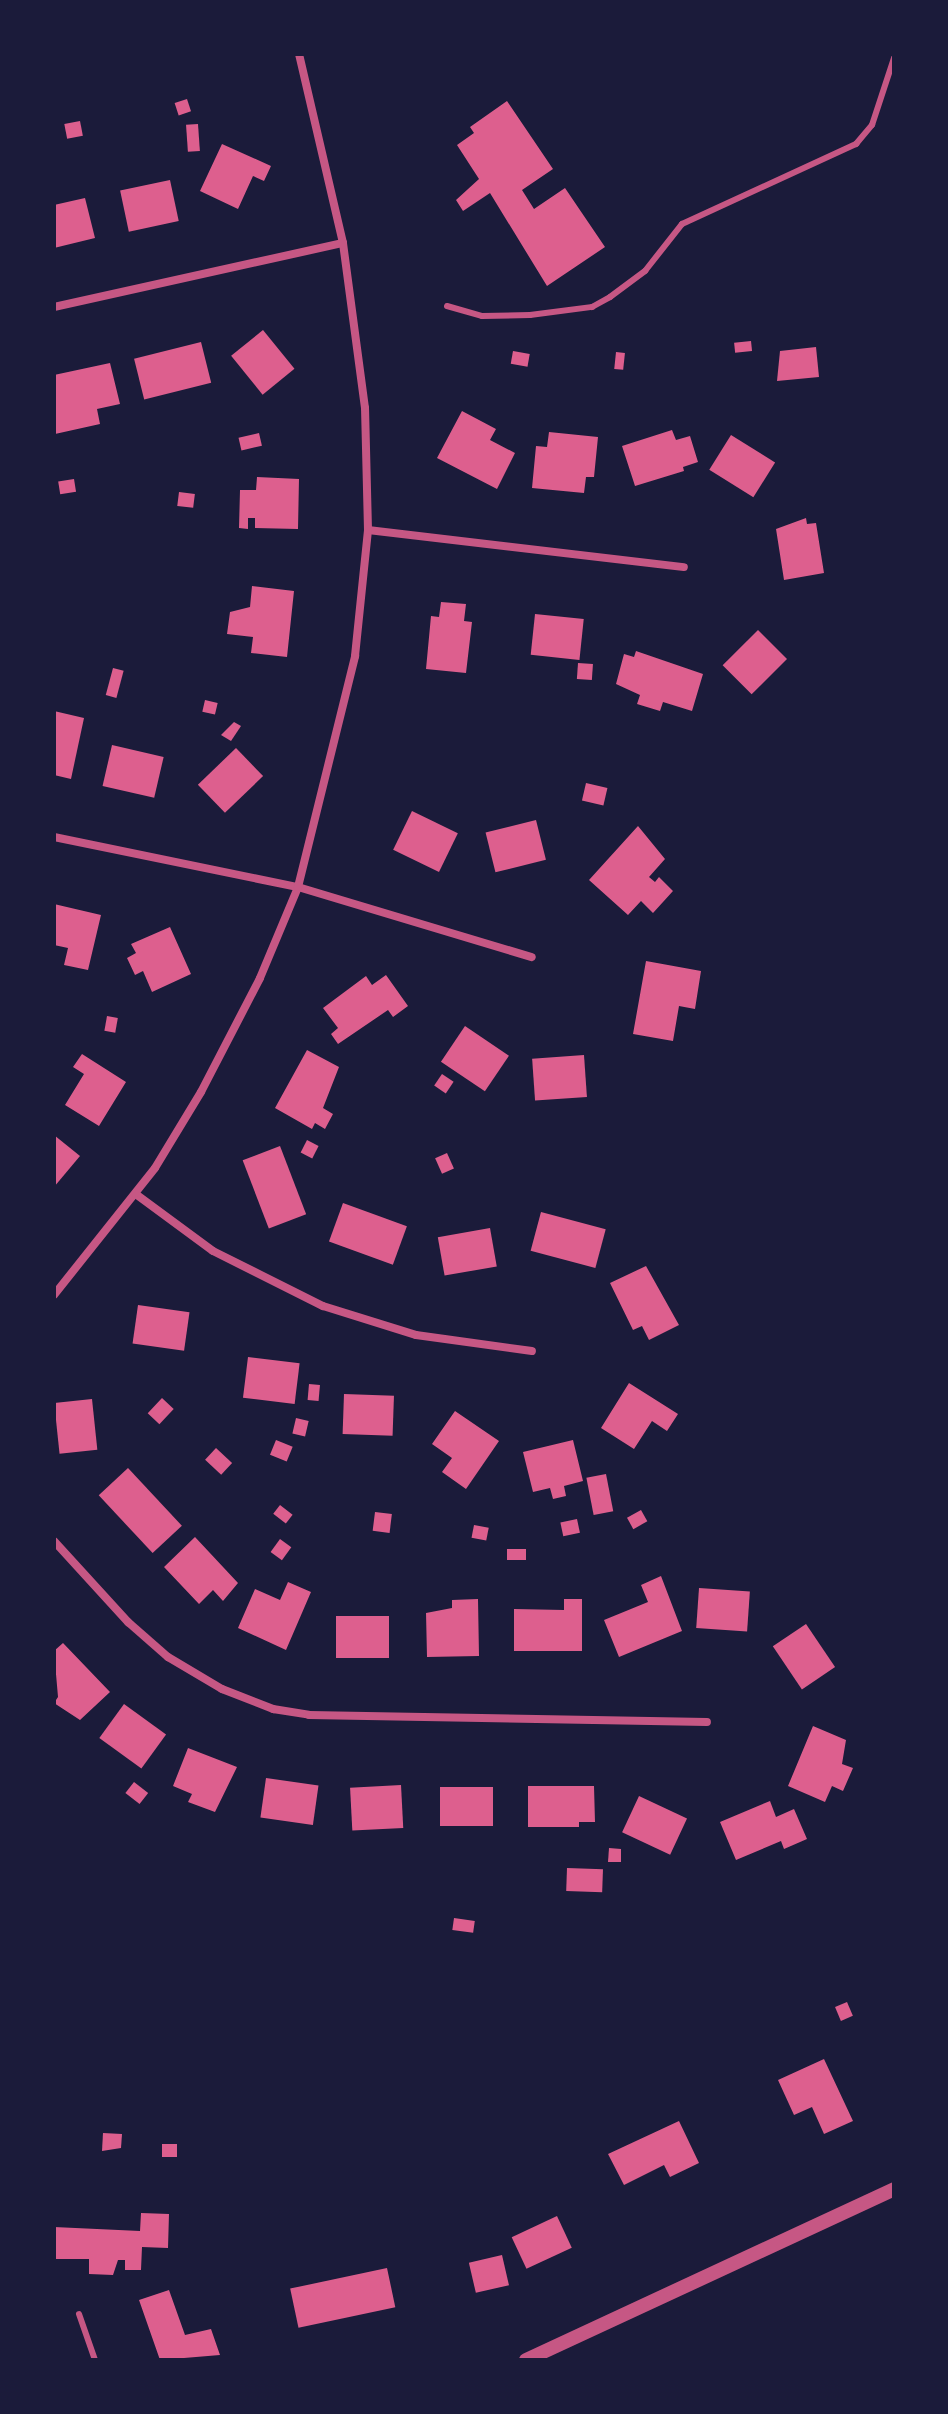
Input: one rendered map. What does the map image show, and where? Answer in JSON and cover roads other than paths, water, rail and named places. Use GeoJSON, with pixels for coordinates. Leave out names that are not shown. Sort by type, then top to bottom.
{"type":"FeatureCollection","features":[{"type":"Feature","properties":{"kind":"street"},"geometry":{"type":"LineString","coordinates":[[54,1295],[137,1195],[223,1052],[298,887],[355,656],[368,530],[365,408],[343,243],[299,54]]}},
{"type":"Feature","properties":{"kind":"street"},"geometry":{"type":"LineString","coordinates":[[54,307],[343,243]]}},
{"type":"Feature","properties":{"kind":"street"},"geometry":{"type":"LineString","coordinates":[[368,530],[684,567]]}},
{"type":"Feature","properties":{"kind":"street"},"geometry":{"type":"LineString","coordinates":[[54,837],[298,887],[532,957]]}},
{"type":"Feature","properties":{"kind":"street"},"geometry":{"type":"LineString","coordinates":[[137,1195],[213,1251],[323,1306],[416,1335],[532,1351]]}},
{"type":"Feature","properties":{"kind":"street"},"geometry":{"type":"LineString","coordinates":[[54,1541],[128,1622],[168,1657],[222,1689],[273,1709],[309,1715],[707,1722]]}},
{"type":"Feature","properties":{"kind":"street"},"geometry":{"type":"LineString","coordinates":[[526,2360],[894,2189]]}},
{"type":"Feature","properties":{"kind":"lane"},"geometry":{"type":"LineString","coordinates":[[447,306],[482,316],[530,315],[592,307],[645,271],[682,224],[856,144],[872,125],[894,58]]}},
{"type":"Feature","properties":{"kind":"lane"},"geometry":{"type":"LineString","coordinates":[[79,2314],[95,2360]]}}]}
